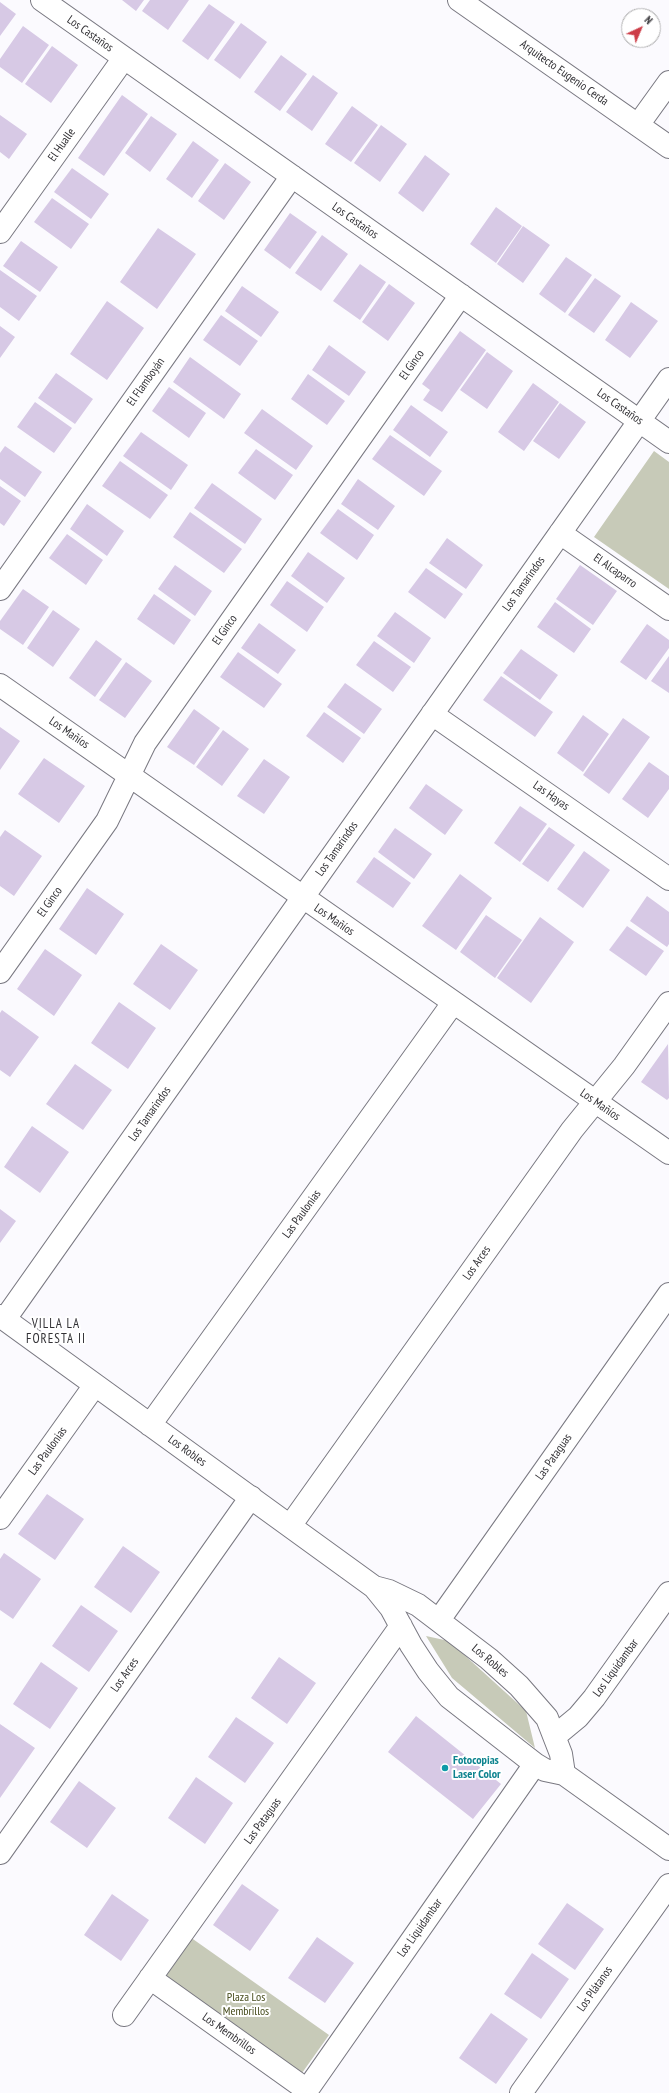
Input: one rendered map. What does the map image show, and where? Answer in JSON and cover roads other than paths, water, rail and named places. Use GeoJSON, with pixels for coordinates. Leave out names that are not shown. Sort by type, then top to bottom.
{"type":"FeatureCollection","features":[{"type":"Feature","properties":{"kind":"street","name":"Los Castaños"},"geometry":{"type":"LineString","coordinates":[[42,0],[669,442]]}},
{"type":"Feature","properties":{"kind":"street","name":"Arquitecto Eugenio Cerda"},"geometry":{"type":"LineString","coordinates":[[467,2],[669,147]]}},
{"type":"Feature","properties":{"kind":"street","name":"El Hualle"},"geometry":{"type":"LineString","coordinates":[[0,232],[124,58]]}},
{"type":"Feature","properties":{"kind":"street"},"geometry":{"type":"LineString","coordinates":[[638,125],[669,82]]}},
{"type":"Feature","properties":{"kind":"street","name":"El Flamboyán"},"geometry":{"type":"LineString","coordinates":[[0,589],[292,176]]}},
{"type":"Feature","properties":{"kind":"street","name":"El Ginco"},"geometry":{"type":"LineString","coordinates":[[0,972],[107,821],[145,743],[461,295]]}},
{"type":"Feature","properties":{"kind":"street","name":"Los Tamarindos"},"geometry":{"type":"LineString","coordinates":[[2,1318],[302,898],[669,379]]}},
{"type":"Feature","properties":{"kind":"street","name":"El Alcaparro"},"geometry":{"type":"LineString","coordinates":[[560,532],[669,609]]}},
{"type":"Feature","properties":{"kind":"street","name":"Los Mañíos"},"geometry":{"type":"LineString","coordinates":[[0,685],[302,898],[669,1153]]}},
{"type":"Feature","properties":{"kind":"street","name":"Las Hayas"},"geometry":{"type":"LineString","coordinates":[[432,714],[669,879]]}},
{"type":"Feature","properties":{"kind":"street","name":"Las Paulonias"},"geometry":{"type":"LineString","coordinates":[[150,1425],[453,1003]]}},
{"type":"Feature","properties":{"kind":"street","name":"Los Arces"},"geometry":{"type":"LineString","coordinates":[[290,1526],[572,1130],[624,1066],[669,1003]]}},
{"type":"Feature","properties":{"kind":"street","name":"Las Pataguas"},"geometry":{"type":"LineString","coordinates":[[439,1620],[669,1294]]}},
{"type":"Feature","properties":{"kind":"street","name":"Los Robles"},"geometry":{"type":"LineString","coordinates":[[2,1318],[374,1587],[404,1597],[439,1620],[489,1659],[519,1686],[547,1718],[561,1754],[564,1774]]}},
{"type":"Feature","properties":{"kind":"street","name":"Las Paulonias"},"geometry":{"type":"LineString","coordinates":[[0,1518],[95,1385]]}},
{"type":"Feature","properties":{"kind":"street","name":"Los Arces"},"geometry":{"type":"LineString","coordinates":[[0,1853],[251,1497]]}},
{"type":"Feature","properties":{"kind":"street","name":"Los Robles"},"geometry":{"type":"LineString","coordinates":[[374,1587],[402,1626],[411,1645],[428,1671],[450,1697],[535,1764],[545,1770],[564,1774],[669,1849]]}},
{"type":"Feature","properties":{"kind":"street","name":"Los Liquidambar"},"geometry":{"type":"LineString","coordinates":[[555,1736],[578,1717],[594,1698],[669,1593]]}},
{"type":"Feature","properties":{"kind":"street","name":"Las Pataguas"},"geometry":{"type":"LineString","coordinates":[[124,2015],[402,1626]]}},
{"type":"Feature","properties":{"kind":"street","name":"Los Liquidambar"},"geometry":{"type":"LineString","coordinates":[[306,2091],[535,1764]]}},
{"type":"Feature","properties":{"kind":"street","name":"Los Plátanos"},"geometry":{"type":"LineString","coordinates":[[522,2093],[669,1886]]}},
{"type":"Feature","properties":{"kind":"street","name":"Los Membrillos"},"geometry":{"type":"LineString","coordinates":[[150,1978],[306,2091]]}},
{"type":"Feature","properties":{"kind":"place","name":"Fotocopias Laser Color"},"geometry":{"type":"Point","coordinates":[445,1768]}},
{"type":"Feature","properties":{"kind":"district","name":"VILLA LA FORESTA II"},"geometry":{"type":"Point","coordinates":[56,1332]}},
{"type":"Feature","properties":{"kind":"park label","name":"Plaza Los Membrillos"},"geometry":{"type":"Point","coordinates":[246,2005]}}]}
